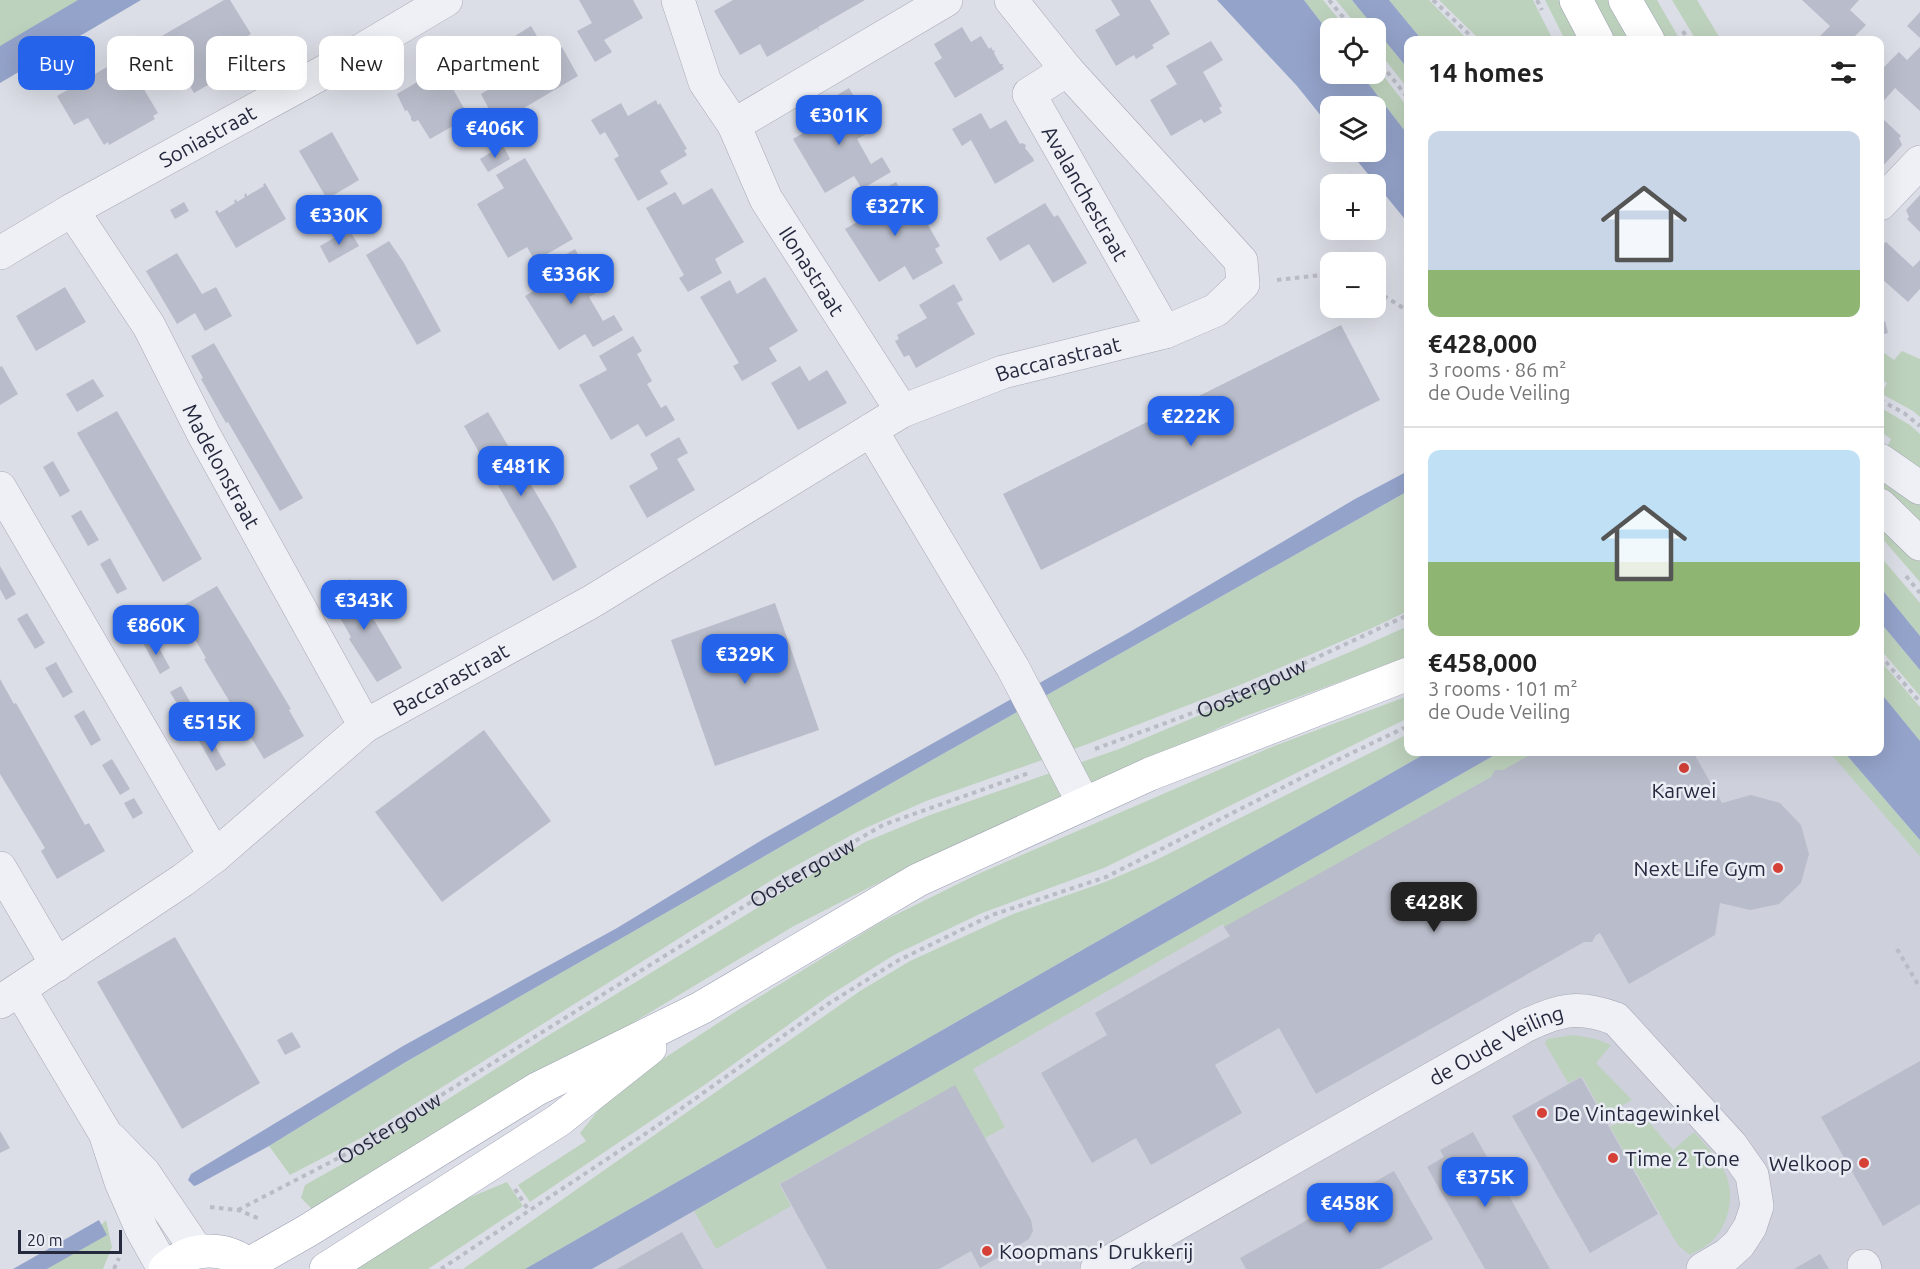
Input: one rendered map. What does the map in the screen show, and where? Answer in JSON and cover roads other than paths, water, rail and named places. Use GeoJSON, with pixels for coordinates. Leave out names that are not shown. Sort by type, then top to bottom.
{"type":"FeatureCollection","features":[{"type":"Feature","properties":{"kind":"main road"},"geometry":{"type":"LineString","coordinates":[[1576,0],[1595,36]]}},
{"type":"Feature","properties":{"kind":"main road"},"geometry":{"type":"LineString","coordinates":[[1625,0],[1646,36]]}},
{"type":"Feature","properties":{"kind":"main road","name":"Oostergouw"},"geometry":{"type":"LineString","coordinates":[[252,1266],[537,1089],[701,1008],[918,880],[1150,774],[1404,676]]}},
{"type":"Feature","properties":{"kind":"main road","name":"Oostergouw"},"geometry":{"type":"LineString","coordinates":[[326,1269],[559,1120],[701,1008]]}},
{"type":"Feature","properties":{"kind":"main road"},"geometry":{"type":"LineString","coordinates":[[164,1269],[179,1258],[197,1251],[224,1252],[252,1266]]}},
{"type":"Feature","properties":{"kind":"street","name":"Soniastraat"},"geometry":{"type":"LineString","coordinates":[[0,254],[72,210],[333,67],[446,0]]}},
{"type":"Feature","properties":{"kind":"street","name":"Ilonastraat"},"geometry":{"type":"LineString","coordinates":[[678,0],[705,82],[734,125],[766,199],[902,411]]}},
{"type":"Feature","properties":{"kind":"street"},"geometry":{"type":"LineString","coordinates":[[734,125],[946,0]]}},
{"type":"Feature","properties":{"kind":"street"},"geometry":{"type":"LineString","coordinates":[[1011,0],[1067,70]]}},
{"type":"Feature","properties":{"kind":"street","name":"Baccarastraat"},"geometry":{"type":"LineString","coordinates":[[10,996],[215,856],[365,726],[591,602],[902,411],[1003,372],[1165,332],[1216,310],[1243,285],[1241,261],[1067,70]]}},
{"type":"Feature","properties":{"kind":"street","name":"Avalanchestraat"},"geometry":{"type":"LineString","coordinates":[[1067,70],[1029,94],[1165,332]]}},
{"type":"Feature","properties":{"kind":"street"},"geometry":{"type":"LineString","coordinates":[[1884,200],[1920,162]]}},
{"type":"Feature","properties":{"kind":"street","name":"Madelonstraat"},"geometry":{"type":"LineString","coordinates":[[72,210],[150,326],[204,435],[365,726]]}},
{"type":"Feature","properties":{"kind":"street"},"geometry":{"type":"LineString","coordinates":[[871,430],[1013,668],[1084,804]]}},
{"type":"Feature","properties":{"kind":"street"},"geometry":{"type":"LineString","coordinates":[[1884,463],[1920,488]]}},
{"type":"Feature","properties":{"kind":"street"},"geometry":{"type":"LineString","coordinates":[[0,488],[215,856]]}},
{"type":"Feature","properties":{"kind":"street"},"geometry":{"type":"LineString","coordinates":[[1884,509],[1920,544]]}},
{"type":"Feature","properties":{"kind":"street"},"geometry":{"type":"LineString","coordinates":[[0,868],[57,965]]}},
{"type":"Feature","properties":{"kind":"street"},"geometry":{"type":"LineString","coordinates":[[10,996],[105,1133],[144,1173],[197,1251]]}},
{"type":"Feature","properties":{"kind":"street","name":"de Oude Veiling"},"geometry":{"type":"LineString","coordinates":[[1097,1269],[1525,1026],[1548,1014],[1573,1010],[1595,1011],[1616,1019],[1731,1145],[1752,1175],[1757,1206],[1750,1227],[1739,1244],[1727,1255],[1703,1269]]}},
{"type":"Feature","properties":{"kind":"street"},"geometry":{"type":"LineString","coordinates":[[105,1133],[121,1182],[142,1230],[164,1269]]}},
{"type":"Feature","properties":{"kind":"water"},"geometry":{"type":"Polygon","coordinates":[[[78,0],[141,0],[80,36],[18,36],[18,72],[0,83],[0,46],[78,0]]]}},
{"type":"Feature","properties":{"kind":"water"},"geometry":{"type":"Polygon","coordinates":[[[1217,0],[1304,0],[1320,21],[1320,84],[1369,84],[1378,96],[1320,96],[1320,115],[1297,86],[1217,0]]]}},
{"type":"Feature","properties":{"kind":"water"},"geometry":{"type":"Polygon","coordinates":[[[1352,0],[1389,0],[1419,36],[1404,36],[1404,64],[1386,42],[1386,18],[1367,18],[1352,0]]]}},
{"type":"Feature","properties":{"kind":"water"},"geometry":{"type":"Polygon","coordinates":[[[1386,106],[1404,130],[1404,218],[1386,196],[1386,174],[1368,174],[1358,162],[1386,162],[1386,106]]]}},
{"type":"Feature","properties":{"kind":"water"},"geometry":{"type":"Polygon","coordinates":[[[1404,473],[1404,493],[932,760],[404,1063],[269,1146],[197,1185],[194,1186],[188,1180],[191,1174],[403,1046],[617,928],[767,837],[1128,633],[1355,499],[1404,473]]]}},
{"type":"Feature","properties":{"kind":"water"},"geometry":{"type":"Polygon","coordinates":[[[1884,592],[1920,636],[1920,670],[1884,627],[1884,592]]]}},
{"type":"Feature","properties":{"kind":"water"},"geometry":{"type":"Polygon","coordinates":[[[1884,697],[1920,741],[1920,840],[1847,756],[1884,756],[1884,697]]]}},
{"type":"Feature","properties":{"kind":"water"},"geometry":{"type":"Polygon","coordinates":[[[1421,756],[1493,756],[592,1269],[525,1269],[1421,756]]]}},
{"type":"Feature","properties":{"kind":"water"},"geometry":{"type":"Polygon","coordinates":[[[99,1220],[107,1235],[47,1269],[13,1269],[99,1220]]]}},
{"type":"Feature","properties":{"kind":"place","name":"Karwei"},"geometry":{"type":"Point","coordinates":[1684,768]}},
{"type":"Feature","properties":{"kind":"place","name":"Next Life Gym"},"geometry":{"type":"Point","coordinates":[1778,868]}},
{"type":"Feature","properties":{"kind":"place","name":"De Vintagewinkel"},"geometry":{"type":"Point","coordinates":[1542,1113]}},
{"type":"Feature","properties":{"kind":"place","name":"Time 2 Tone"},"geometry":{"type":"Point","coordinates":[1613,1158]}},
{"type":"Feature","properties":{"kind":"place","name":"Welkoop"},"geometry":{"type":"Point","coordinates":[1864,1163]}},
{"type":"Feature","properties":{"kind":"place","name":"Koopmans' Drukkerij"},"geometry":{"type":"Point","coordinates":[987,1251]}}]}
